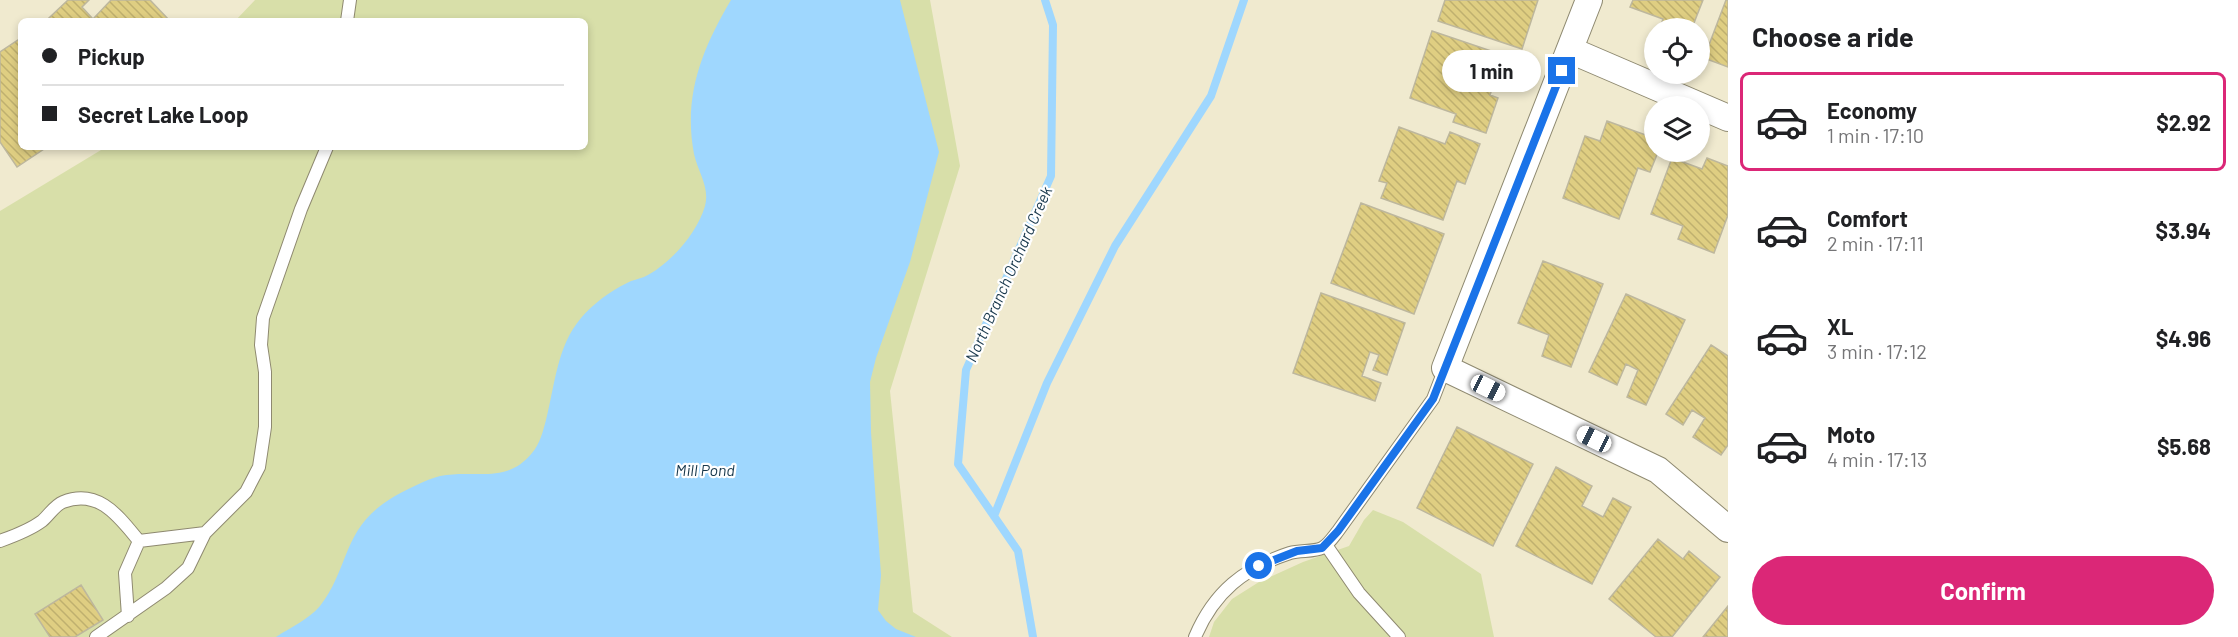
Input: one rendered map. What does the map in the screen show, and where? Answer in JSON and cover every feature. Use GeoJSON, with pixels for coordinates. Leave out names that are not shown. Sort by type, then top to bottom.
{"type":"FeatureCollection","features":[{"type":"Feature","properties":{"kind":"street"},"geometry":{"type":"LineString","coordinates":[[1588,0],[1445,368],[1659,470],[1728,529]]}},
{"type":"Feature","properties":{"kind":"street"},"geometry":{"type":"LineString","coordinates":[[1570,50],[1728,118]]}},
{"type":"Feature","properties":{"kind":"lane"},"geometry":{"type":"LineString","coordinates":[[347,18],[350,0]]}},
{"type":"Feature","properties":{"kind":"lane"},"geometry":{"type":"LineString","coordinates":[[96,637],[166,588],[189,568],[206,533],[246,492],[259,467],[265,427],[265,372],[261,345],[263,318],[301,209],[326,150]]}},
{"type":"Feature","properties":{"kind":"lane"},"geometry":{"type":"LineString","coordinates":[[1195,637],[1220,593],[1241,577],[1280,556],[1322,548],[1326,545],[1433,399],[1445,368]]}},
{"type":"Feature","properties":{"kind":"lane"},"geometry":{"type":"LineString","coordinates":[[0,541],[42,521],[61,502],[86,498],[108,507],[139,541]]}},
{"type":"Feature","properties":{"kind":"lane"},"geometry":{"type":"LineString","coordinates":[[139,541],[206,533]]}},
{"type":"Feature","properties":{"kind":"lane"},"geometry":{"type":"LineString","coordinates":[[128,616],[125,573],[139,541]]}},
{"type":"Feature","properties":{"kind":"lane"},"geometry":{"type":"LineString","coordinates":[[1326,545],[1359,592],[1399,637]]}},
{"type":"Feature","properties":{"kind":"green space"},"geometry":{"type":"Polygon","coordinates":[[[255,0],[930,0],[960,166],[890,391],[913,612],[952,637],[0,637],[0,211],[101,150],[588,150],[588,18],[238,18],[255,0]]]}},
{"type":"Feature","properties":{"kind":"green space"},"geometry":{"type":"Polygon","coordinates":[[[1373,510],[1403,522],[1481,574],[1494,637],[1209,637],[1214,622],[1232,599],[1259,582],[1303,562],[1349,546],[1364,520],[1373,510]]]}},
{"type":"Feature","properties":{"kind":"water","name":"Mill Pond"},"geometry":{"type":"Polygon","coordinates":[[[731,0],[900,0],[939,152],[910,262],[876,358],[870,382],[871,432],[881,575],[878,610],[896,629],[916,637],[276,637],[305,619],[320,606],[330,591],[356,534],[378,508],[400,493],[440,476],[489,474],[512,469],[522,463],[539,442],[562,353],[581,318],[614,290],[644,277],[663,265],[689,238],[701,217],[706,199],[705,186],[694,154],[691,133],[693,93],[711,37],[731,0]]]}},
{"type":"Feature","properties":{"kind":"building"},"geometry":{"type":"Polygon","coordinates":[[[68,0],[89,0],[82,7],[92,18],[49,18],[68,0]]]}},
{"type":"Feature","properties":{"kind":"building"},"geometry":{"type":"Polygon","coordinates":[[[111,0],[150,0],[167,18],[94,18],[111,0]]]}},
{"type":"Feature","properties":{"kind":"building"},"geometry":{"type":"Polygon","coordinates":[[[1445,0],[1538,0],[1522,49],[1438,21],[1445,0]]]}},
{"type":"Feature","properties":{"kind":"building"},"geometry":{"type":"Polygon","coordinates":[[[1633,0],[1703,0],[1696,18],[1660,18],[1630,7],[1633,0]]]}},
{"type":"Feature","properties":{"kind":"building"},"geometry":{"type":"Polygon","coordinates":[[[1726,0],[1728,0],[1728,67],[1710,60],[1710,42],[1726,0]]]}},
{"type":"Feature","properties":{"kind":"building"},"geometry":{"type":"Polygon","coordinates":[[[1432,31],[1503,55],[1490,95],[1498,98],[1486,133],[1453,122],[1456,114],[1410,98],[1432,31]]]}},
{"type":"Feature","properties":{"kind":"building"},"geometry":{"type":"Polygon","coordinates":[[[18,40],[18,150],[42,150],[17,167],[0,142],[0,52],[18,40]]]}},
{"type":"Feature","properties":{"kind":"building"},"geometry":{"type":"Polygon","coordinates":[[[1607,121],[1644,134],[1644,162],[1654,162],[1650,172],[1638,168],[1619,219],[1563,198],[1585,136],[1600,141],[1607,121]]]}},
{"type":"Feature","properties":{"kind":"building"},"geometry":{"type":"Polygon","coordinates":[[[1399,127],[1445,144],[1450,132],[1480,144],[1465,184],[1457,181],[1443,220],[1381,198],[1387,183],[1379,181],[1399,127]]]}},
{"type":"Feature","properties":{"kind":"building"},"geometry":{"type":"Polygon","coordinates":[[[1710,159],[1728,166],[1728,215],[1714,253],[1678,239],[1683,226],[1651,214],[1670,162],[1683,162],[1702,169],[1705,162],[1710,162],[1710,159]]]}},
{"type":"Feature","properties":{"kind":"building"},"geometry":{"type":"Polygon","coordinates":[[[1361,203],[1444,234],[1414,314],[1331,283],[1361,203]]]}},
{"type":"Feature","properties":{"kind":"building"},"geometry":{"type":"Polygon","coordinates":[[[1543,261],[1603,284],[1571,367],[1542,356],[1549,335],[1518,323],[1543,261]]]}},
{"type":"Feature","properties":{"kind":"building"},"geometry":{"type":"Polygon","coordinates":[[[1321,293],[1405,323],[1387,375],[1373,370],[1379,355],[1370,352],[1362,376],[1381,383],[1375,401],[1293,373],[1321,293]]]}},
{"type":"Feature","properties":{"kind":"building"},"geometry":{"type":"Polygon","coordinates":[[[1626,294],[1685,320],[1646,405],[1627,397],[1638,370],[1626,364],[1617,385],[1589,372],[1626,294]]]}},
{"type":"Feature","properties":{"kind":"building"},"geometry":{"type":"Polygon","coordinates":[[[1711,345],[1728,356],[1728,445],[1721,455],[1693,437],[1705,418],[1692,410],[1683,425],[1666,414],[1711,345]]]}},
{"type":"Feature","properties":{"kind":"building"},"geometry":{"type":"Polygon","coordinates":[[[1457,427],[1533,464],[1493,546],[1417,508],[1457,427]]]}},
{"type":"Feature","properties":{"kind":"building"},"geometry":{"type":"Polygon","coordinates":[[[1556,467],[1592,486],[1582,506],[1603,517],[1613,498],[1631,507],[1592,584],[1516,546],[1556,467]]]}},
{"type":"Feature","properties":{"kind":"building"},"geometry":{"type":"Polygon","coordinates":[[[1658,539],[1683,559],[1689,551],[1720,577],[1672,637],[1656,637],[1609,599],[1658,539]]]}},
{"type":"Feature","properties":{"kind":"building"},"geometry":{"type":"Polygon","coordinates":[[[81,585],[103,620],[75,637],[50,637],[35,614],[81,585]]]}},
{"type":"Feature","properties":{"kind":"building"},"geometry":{"type":"Polygon","coordinates":[[[1728,606],[1728,637],[1703,637],[1728,606]]]}},
{"type":"Feature","properties":{"kind":"waterway","name":"North Branch Orchard Creek"},"geometry":{"type":"LineString","coordinates":[[1033,637],[1018,551],[958,464],[966,370],[1051,176],[1053,25],[1045,0]]}},
{"type":"Feature","properties":{"kind":"waterway"},"geometry":{"type":"LineString","coordinates":[[994,516],[1047,383],[1115,246],[1211,96],[1244,0]]}},
{"type":"Feature","properties":{"kind":"route"},"geometry":{"type":"LineString","coordinates":[[1259,566],[1297,551],[1322,548],[1338,531],[1433,399],[1562,71]]}}]}
